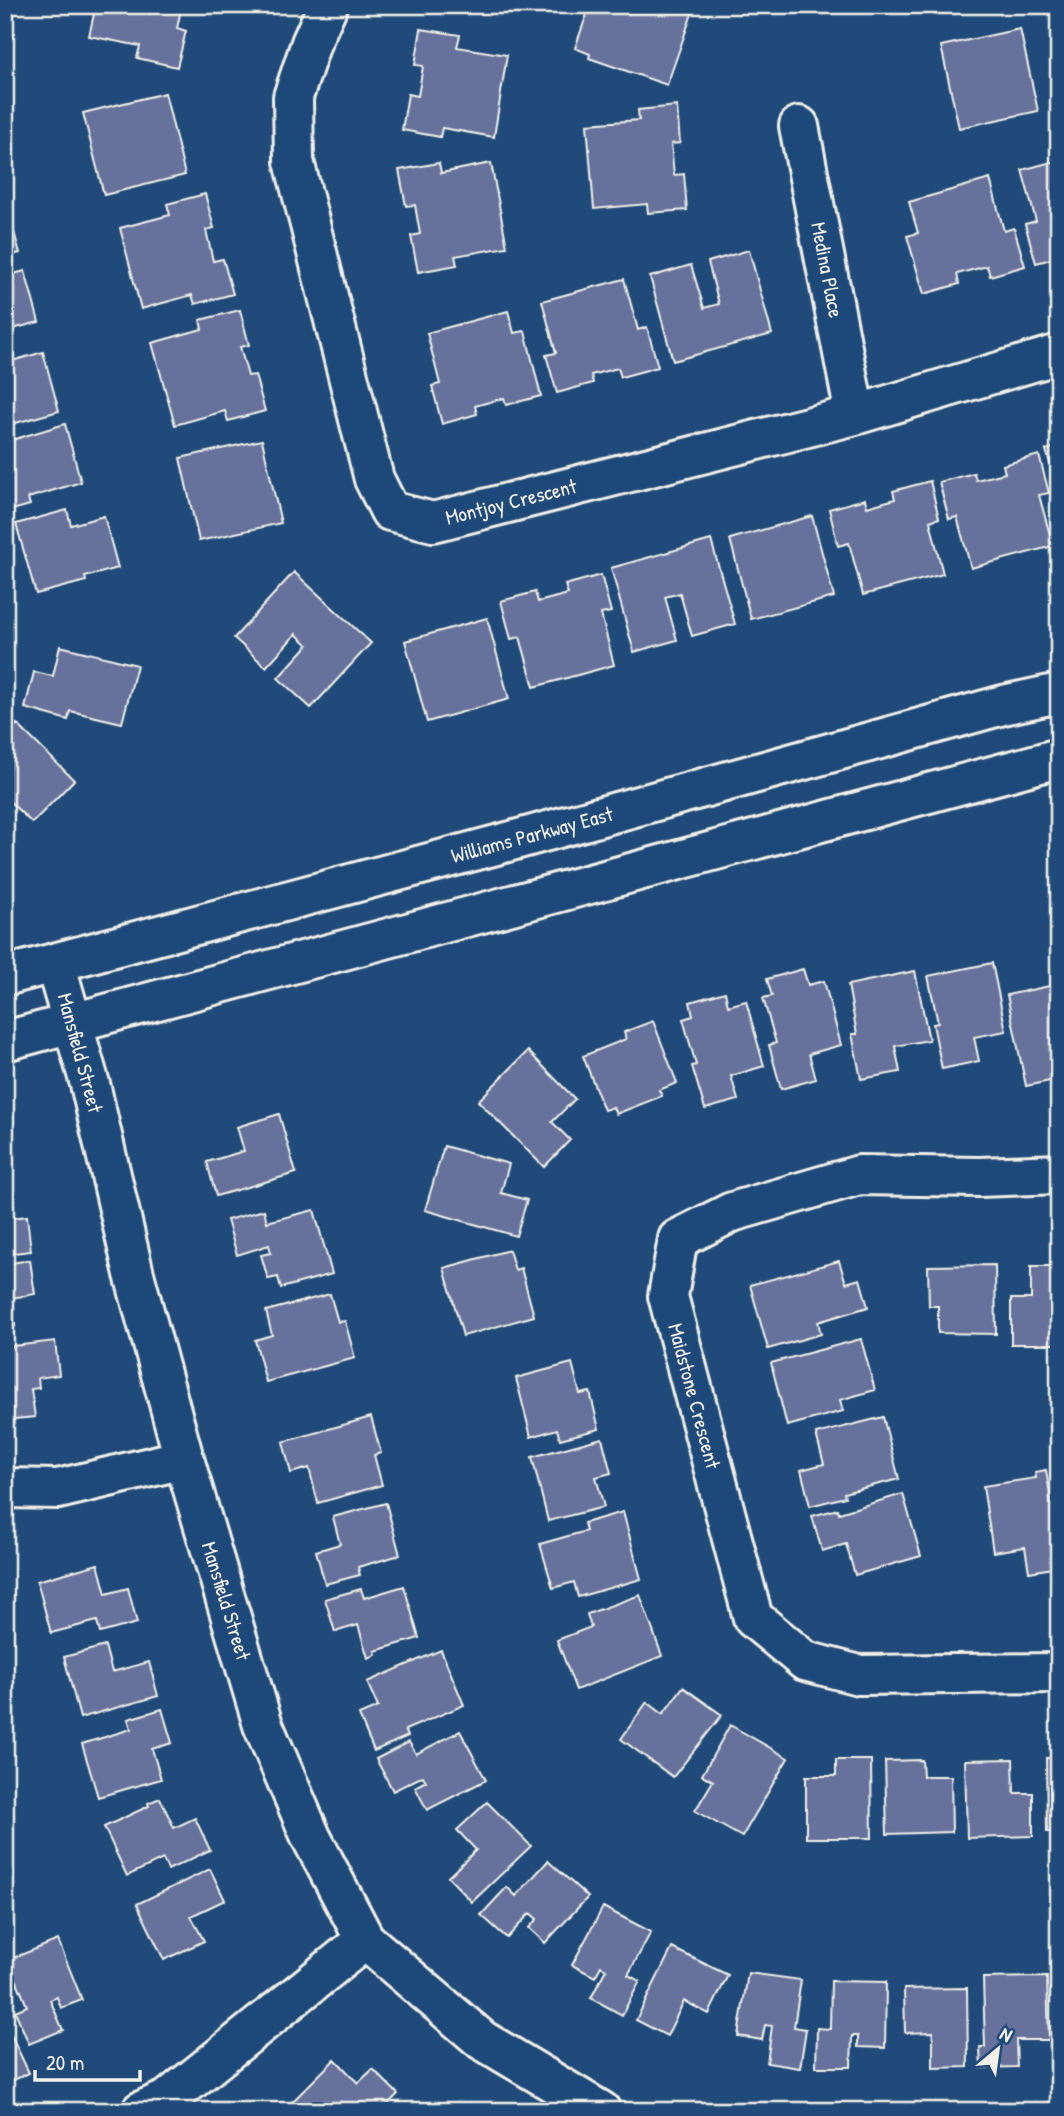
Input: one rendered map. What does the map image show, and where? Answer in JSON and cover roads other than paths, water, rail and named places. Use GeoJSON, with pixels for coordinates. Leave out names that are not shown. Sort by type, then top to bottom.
{"type":"FeatureCollection","features":[{"type":"Feature","properties":{"kind":"street","name":"Montjoy Crescent"},"geometry":{"type":"LineString","coordinates":[[328,5],[311,43],[293,97],[294,161],[374,479],[390,511],[433,523],[855,415],[1059,354]]}},
{"type":"Feature","properties":{"kind":"street","name":"Medina Place"},"geometry":{"type":"LineString","coordinates":[[799,125],[855,415]]}},
{"type":"Feature","properties":{"kind":"street","name":"Williams Parkway East"},"geometry":{"type":"LineString","coordinates":[[5,976],[515,840],[1003,705],[1059,693]]}},
{"type":"Feature","properties":{"kind":"street"},"geometry":{"type":"LineString","coordinates":[[5,1041],[1059,758]]}},
{"type":"Feature","properties":{"kind":"street","name":"Mansfield Street"},"geometry":{"type":"LineString","coordinates":[[55,964],[90,1084],[134,1274],[184,1459],[263,1725],[311,1837],[365,1940],[482,2040],[601,2111]]}},
{"type":"Feature","properties":{"kind":"street","name":"Maidstone Crescent"},"geometry":{"type":"LineString","coordinates":[[1059,1174],[979,1177],[859,1175],[732,1212],[678,1240],[668,1296],[753,1618],[804,1661],[859,1675],[1059,1673]]}},
{"type":"Feature","properties":{"kind":"street"},"geometry":{"type":"LineString","coordinates":[[5,1488],[58,1489],[184,1459]]}},
{"type":"Feature","properties":{"kind":"street"},"geometry":{"type":"LineString","coordinates":[[141,2111],[168,2099],[365,1940]]}}]}
